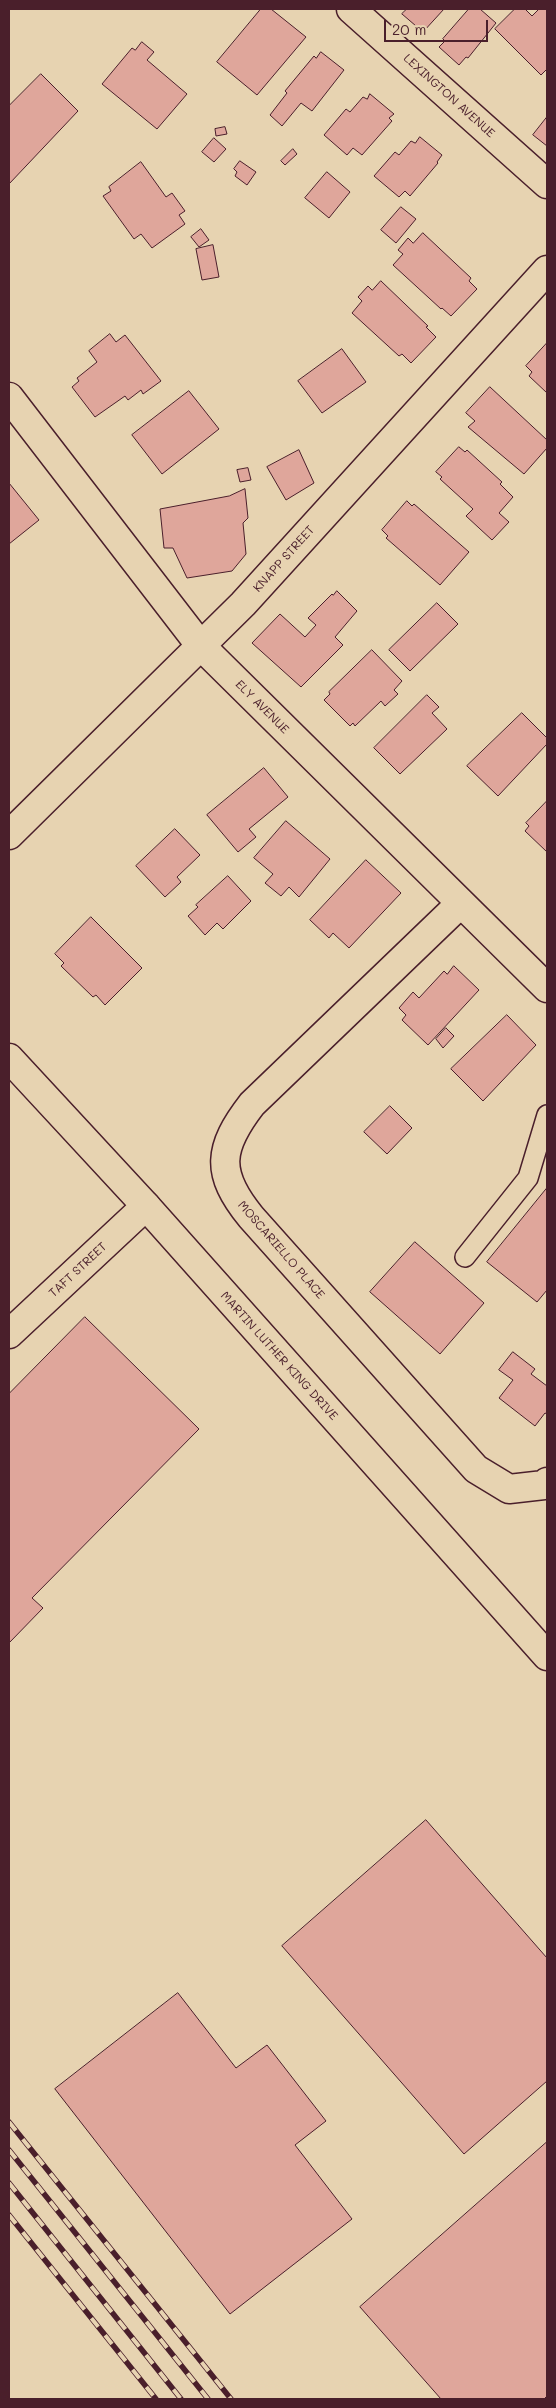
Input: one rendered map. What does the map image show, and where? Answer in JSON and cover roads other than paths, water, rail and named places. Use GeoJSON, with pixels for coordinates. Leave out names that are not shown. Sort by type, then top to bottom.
{"type":"FeatureCollection","features":[{"type":"Feature","properties":{"kind":"street","name":"LEXINGTON AVENUE"},"geometry":{"type":"LineString","coordinates":[[351,9],[547,184]]}},
{"type":"Feature","properties":{"kind":"street","name":"KNAPP STREET"},"geometry":{"type":"LineString","coordinates":[[9,835],[243,604],[547,270]]}},
{"type":"Feature","properties":{"kind":"street","name":"ELY AVENUE"},"geometry":{"type":"LineString","coordinates":[[9,397],[200,645],[547,988]]}},
{"type":"Feature","properties":{"kind":"street","name":"MOSCARIELLO PLACE"},"geometry":{"type":"LineString","coordinates":[[460,904],[252,1104],[238,1123],[227,1145],[224,1160],[228,1180],[235,1197],[476,1470],[509,1489],[536,1484]]}},
{"type":"Feature","properties":{"kind":"street","name":"MARTIN LUTHER KING DRIVE"},"geometry":{"type":"LineString","coordinates":[[9,1058],[146,1206],[547,1656]]}},
{"type":"Feature","properties":{"kind":"street","name":"TAFT STREET"},"geometry":{"type":"LineString","coordinates":[[9,1334],[146,1206]]}},
{"type":"Feature","properties":{"kind":"lane"},"geometry":{"type":"LineString","coordinates":[[465,1257],[528,1178],[547,1115]]}},
{"type":"Feature","properties":{"kind":"railway"},"geometry":{"type":"LineString","coordinates":[[9,2122],[231,2399]]}},
{"type":"Feature","properties":{"kind":"railway"},"geometry":{"type":"LineString","coordinates":[[9,2150],[208,2399]]}},
{"type":"Feature","properties":{"kind":"railway"},"geometry":{"type":"LineString","coordinates":[[9,2183],[181,2399]]}},
{"type":"Feature","properties":{"kind":"railway"},"geometry":{"type":"LineString","coordinates":[[9,2215],[156,2399]]}}]}
